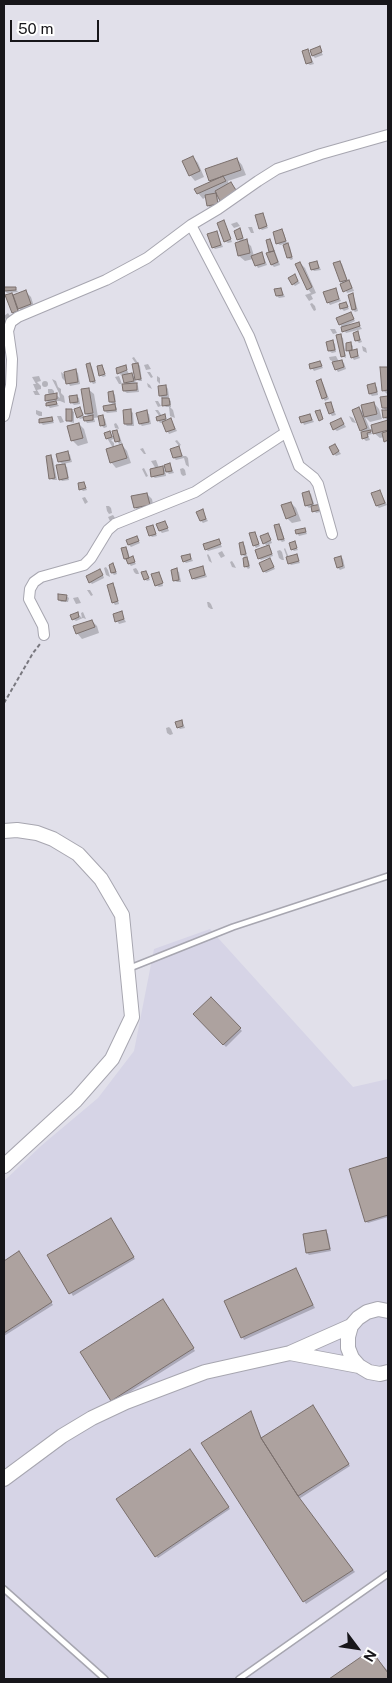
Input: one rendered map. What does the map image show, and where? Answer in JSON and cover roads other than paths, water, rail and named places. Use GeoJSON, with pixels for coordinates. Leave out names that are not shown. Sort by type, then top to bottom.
{"type":"FeatureCollection","features":[{"type":"Feature","properties":{"kind":"main road"},"geometry":{"type":"LineString","coordinates":[[4,831],[16,830],[37,833],[53,839],[78,854],[101,879],[122,914],[132,1017],[112,1059],[76,1100],[4,1166]]}},
{"type":"Feature","properties":{"kind":"main road"},"geometry":{"type":"LineString","coordinates":[[4,1479],[62,1436],[92,1418],[126,1402],[206,1372],[290,1353],[351,1326],[367,1312],[388,1311]]}},
{"type":"Feature","properties":{"kind":"main road"},"geometry":{"type":"LineString","coordinates":[[351,1326],[348,1348],[352,1358],[359,1366],[369,1372],[380,1374],[388,1372]]}},
{"type":"Feature","properties":{"kind":"main road"},"geometry":{"type":"LineString","coordinates":[[290,1353],[359,1366]]}},
{"type":"Feature","properties":{"kind":"street"},"geometry":{"type":"LineString","coordinates":[[4,416],[10,385],[12,359],[8,331],[11,322],[18,317],[106,280],[147,258],[191,225],[277,169],[388,135]]}},
{"type":"Feature","properties":{"kind":"street"},"geometry":{"type":"LineString","coordinates":[[191,225],[250,336],[299,466],[314,478],[318,484],[332,534]]}},
{"type":"Feature","properties":{"kind":"street"},"geometry":{"type":"LineString","coordinates":[[44,634],[43,626],[30,599],[30,590],[34,582],[41,577],[84,565],[108,530],[115,524],[194,492],[285,433]]}},
{"type":"Feature","properties":{"kind":"lane"},"geometry":{"type":"LineString","coordinates":[[127,969],[233,927],[388,876]]}},
{"type":"Feature","properties":{"kind":"lane"},"geometry":{"type":"LineString","coordinates":[[239,1679],[388,1574]]}},
{"type":"Feature","properties":{"kind":"lane"},"geometry":{"type":"LineString","coordinates":[[4,1589],[105,1679]]}}]}
